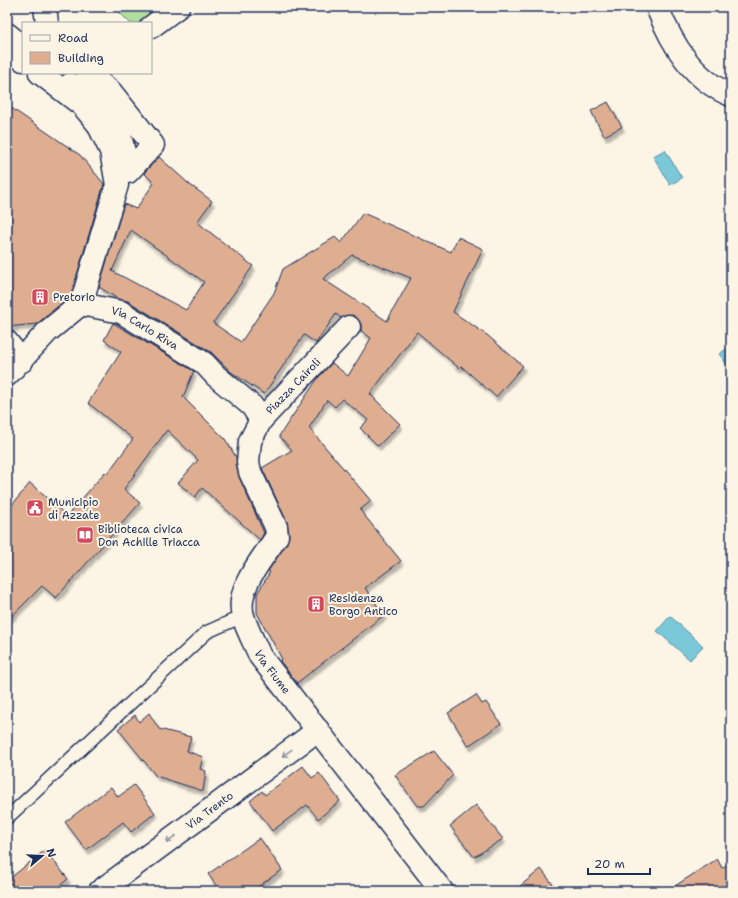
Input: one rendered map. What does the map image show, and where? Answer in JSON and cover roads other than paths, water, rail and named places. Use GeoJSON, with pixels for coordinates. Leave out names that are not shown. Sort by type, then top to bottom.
{"type":"FeatureCollection","features":[{"type":"Feature","properties":{"kind":"street"},"geometry":{"type":"LineString","coordinates":[[45,7],[47,22]]}},
{"type":"Feature","properties":{"kind":"street"},"geometry":{"type":"LineString","coordinates":[[152,26],[178,7]]}},
{"type":"Feature","properties":{"kind":"street"},"geometry":{"type":"LineString","coordinates":[[657,7],[665,27],[690,67],[716,89],[731,95]]}},
{"type":"Feature","properties":{"kind":"street"},"geometry":{"type":"LineString","coordinates":[[7,34],[22,46]]}},
{"type":"Feature","properties":{"kind":"street"},"geometry":{"type":"LineString","coordinates":[[7,48],[22,59]]}},
{"type":"Feature","properties":{"kind":"street"},"geometry":{"type":"LineString","coordinates":[[44,74],[93,86]]}},
{"type":"Feature","properties":{"kind":"street"},"geometry":{"type":"LineString","coordinates":[[60,74],[93,86]]}},
{"type":"Feature","properties":{"kind":"street"},"geometry":{"type":"LineString","coordinates":[[14,368],[48,331],[81,304],[117,185],[111,151],[98,124],[93,86]]}},
{"type":"Feature","properties":{"kind":"street","name":"Via Carlo Riva"},"geometry":{"type":"LineString","coordinates":[[81,304],[121,312],[204,363]]}},
{"type":"Feature","properties":{"kind":"street","name":"Piazza Cairoli"},"geometry":{"type":"LineString","coordinates":[[204,363],[216,376],[252,406],[261,420],[349,327]]}},
{"type":"Feature","properties":{"kind":"street"},"geometry":{"type":"LineString","coordinates":[[7,342],[14,368]]}},
{"type":"Feature","properties":{"kind":"street","name":"Via Fiume"},"geometry":{"type":"LineString","coordinates":[[261,420],[250,441],[248,462],[250,472],[276,527],[277,536],[245,587],[241,602],[243,616],[260,656],[442,891]]}},
{"type":"Feature","properties":{"kind":"street","name":"Via Trento"},"geometry":{"type":"LineString","coordinates":[[100,891],[318,730]]}},
{"type":"Feature","properties":{"kind":"lane"},"geometry":{"type":"LineString","coordinates":[[7,818],[207,632],[243,616]]}},
{"type":"Feature","properties":{"kind":"water"},"geometry":{"type":"Polygon","coordinates":[[[665,150],[682,178],[670,185],[653,156],[665,150]]]}},
{"type":"Feature","properties":{"kind":"water"},"geometry":{"type":"Polygon","coordinates":[[[731,346],[731,370],[719,354],[731,346]]]}},
{"type":"Feature","properties":{"kind":"water"},"geometry":{"type":"Polygon","coordinates":[[[670,616],[703,646],[690,660],[657,631],[670,616]]]}},
{"type":"Feature","properties":{"kind":"place","name":"Pretorio"},"geometry":{"type":"Point","coordinates":[40,297]}},
{"type":"Feature","properties":{"kind":"place","name":"Municipio di Azzate"},"geometry":{"type":"Point","coordinates":[35,508]}},
{"type":"Feature","properties":{"kind":"place","name":"Biblioteca civica Don Achille Triacca"},"geometry":{"type":"Point","coordinates":[85,535]}},
{"type":"Feature","properties":{"kind":"place","name":"Residenza Borgo Antico"},"geometry":{"type":"Point","coordinates":[316,604]}}]}
